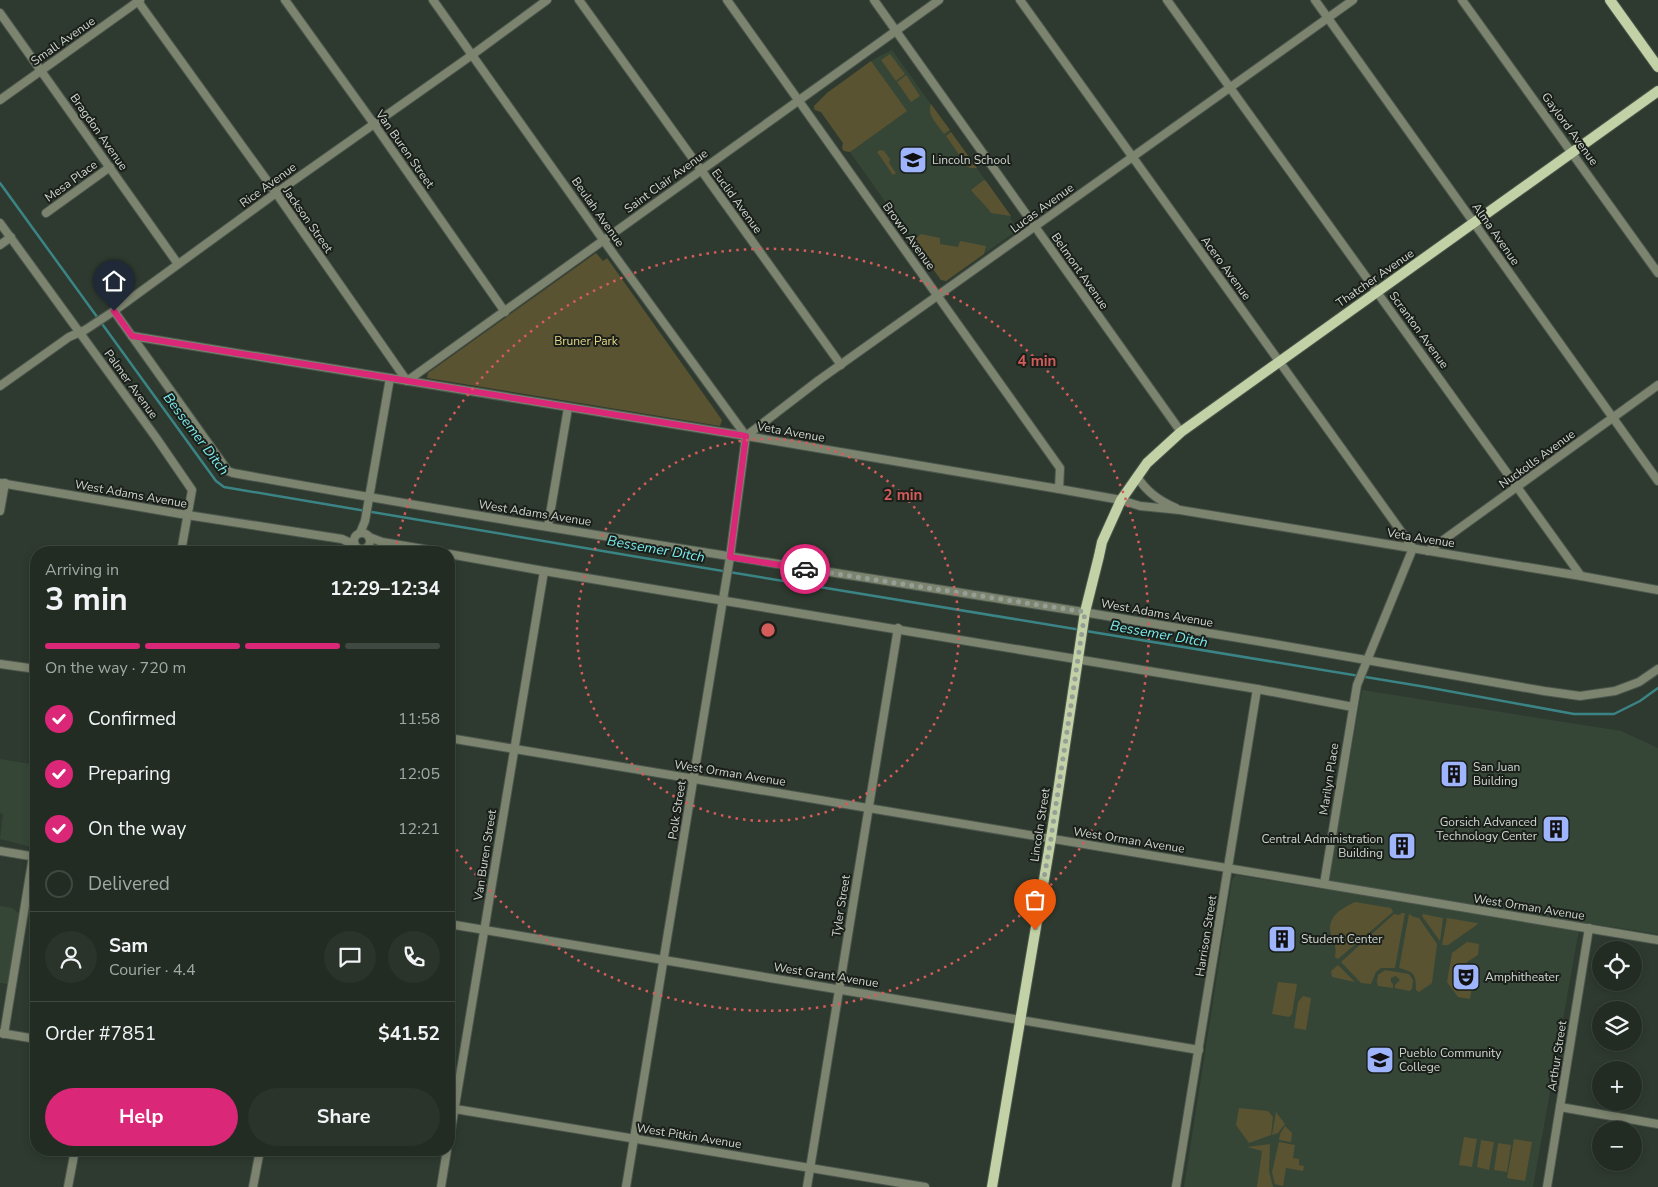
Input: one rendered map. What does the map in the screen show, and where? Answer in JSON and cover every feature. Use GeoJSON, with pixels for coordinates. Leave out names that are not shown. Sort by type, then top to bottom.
{"type":"FeatureCollection","features":[{"type":"Feature","properties":{"kind":"main road"},"geometry":{"type":"LineString","coordinates":[[1610,0],[1658,67]]}},
{"type":"Feature","properties":{"kind":"main road","name":"Thatcher Avenue"},"geometry":{"type":"LineString","coordinates":[[1121,500],[1147,463],[1181,432],[1658,91]]}},
{"type":"Feature","properties":{"kind":"main road","name":"Lincoln Street"},"geometry":{"type":"LineString","coordinates":[[992,1187],[1051,838],[1084,618],[1102,542],[1121,500]]}},
{"type":"Feature","properties":{"kind":"street","name":"Small Avenue"},"geometry":{"type":"LineString","coordinates":[[0,100],[138,0]]}},
{"type":"Feature","properties":{"kind":"street","name":"Jackson Street"},"geometry":{"type":"LineString","coordinates":[[138,0],[407,381]]}},
{"type":"Feature","properties":{"kind":"street","name":"Van Buren Street"},"geometry":{"type":"LineString","coordinates":[[285,0],[505,312]]}},
{"type":"Feature","properties":{"kind":"street","name":"Beulah Avenue"},"geometry":{"type":"LineString","coordinates":[[433,0],[604,241],[746,436]]}},
{"type":"Feature","properties":{"kind":"street","name":"Rice Avenue"},"geometry":{"type":"LineString","coordinates":[[0,386],[79,332],[114,311],[547,0]]}},
{"type":"Feature","properties":{"kind":"street","name":"Euclid Avenue"},"geometry":{"type":"LineString","coordinates":[[579,0],[841,366]]}},
{"type":"Feature","properties":{"kind":"street","name":"Brown Avenue"},"geometry":{"type":"LineString","coordinates":[[727,0],[1060,468],[1059,489]]}},
{"type":"Feature","properties":{"kind":"street","name":"Belmont Avenue"},"geometry":{"type":"LineString","coordinates":[[874,0],[1181,432]]}},
{"type":"Feature","properties":{"kind":"street","name":"Saint Clair Avenue"},"geometry":{"type":"LineString","coordinates":[[407,381],[939,0]]}},
{"type":"Feature","properties":{"kind":"street","name":"Acero Avenue"},"geometry":{"type":"LineString","coordinates":[[1020,0],[1413,548]]}},
{"type":"Feature","properties":{"kind":"street","name":"Scranton Avenue"},"geometry":{"type":"LineString","coordinates":[[1167,0],[1581,576]]}},
{"type":"Feature","properties":{"kind":"street","name":"Alma Avenue"},"geometry":{"type":"LineString","coordinates":[[1315,0],[1658,481]]}},
{"type":"Feature","properties":{"kind":"street","name":"Lucas Avenue"},"geometry":{"type":"LineString","coordinates":[[746,436],[793,399],[1353,0]]}},
{"type":"Feature","properties":{"kind":"street","name":"Gaylord Avenue"},"geometry":{"type":"LineString","coordinates":[[1462,0],[1573,152],[1658,273]]}},
{"type":"Feature","properties":{"kind":"street","name":"Bragdon Avenue"},"geometry":{"type":"LineString","coordinates":[[0,13],[178,264]]}},
{"type":"Feature","properties":{"kind":"street","name":"Mesa Place"},"geometry":{"type":"LineString","coordinates":[[46,213],[110,167]]}},
{"type":"Feature","properties":{"kind":"street","name":"Palmer Avenue"},"geometry":{"type":"LineString","coordinates":[[0,223],[192,490],[182,546]]}},
{"type":"Feature","properties":{"kind":"street"},"geometry":{"type":"LineString","coordinates":[[0,245],[10,238]]}},
{"type":"Feature","properties":{"kind":"street"},"geometry":{"type":"LineString","coordinates":[[114,311],[132,336]]}},
{"type":"Feature","properties":{"kind":"street","name":"Veta Avenue"},"geometry":{"type":"LineString","coordinates":[[132,336],[746,436],[1121,500],[1140,506],[1180,510],[1658,590]]}},
{"type":"Feature","properties":{"kind":"street","name":"West Adams Avenue"},"geometry":{"type":"LineString","coordinates":[[132,336],[228,470],[233,473],[368,501],[548,526],[1084,618],[1368,660],[1580,696],[1615,690],[1638,682],[1658,669]]}},
{"type":"Feature","properties":{"kind":"street"},"geometry":{"type":"LineString","coordinates":[[362,543],[390,378]]}},
{"type":"Feature","properties":{"kind":"street","name":"Nuckolls Avenue"},"geometry":{"type":"LineString","coordinates":[[1428,551],[1658,385]]}},
{"type":"Feature","properties":{"kind":"street"},"geometry":{"type":"LineString","coordinates":[[548,526],[568,408]]}},
{"type":"Feature","properties":{"kind":"street","name":"Polk Street"},"geometry":{"type":"LineString","coordinates":[[626,1187],[730,557],[746,436]]}},
{"type":"Feature","properties":{"kind":"street","name":"Veta Avenue"},"geometry":{"type":"LineString","coordinates":[[1137,476],[1142,486],[1149,493],[1164,503],[1180,510]]}},
{"type":"Feature","properties":{"kind":"street"},"geometry":{"type":"LineString","coordinates":[[0,512],[2,483]]}},
{"type":"Feature","properties":{"kind":"street","name":"West Adams Avenue"},"geometry":{"type":"LineString","coordinates":[[2,483],[362,543],[382,542],[406,546]]}},
{"type":"Feature","properties":{"kind":"street"},"geometry":{"type":"LineString","coordinates":[[1368,660],[1413,548]]}},
{"type":"Feature","properties":{"kind":"street"},"geometry":{"type":"LineString","coordinates":[[455,555],[723,600],[1079,655],[1353,707]]}},
{"type":"Feature","properties":{"kind":"street","name":"Van Buren Street"},"geometry":{"type":"LineString","coordinates":[[455,1091],[544,571]]}},
{"type":"Feature","properties":{"kind":"street","name":"Tyler Street"},"geometry":{"type":"LineString","coordinates":[[808,1187],[898,628]]}},
{"type":"Feature","properties":{"kind":"street","name":"Marilyn Place"},"geometry":{"type":"LineString","coordinates":[[1324,884],[1357,685],[1362,668],[1368,660]]}},
{"type":"Feature","properties":{"kind":"street"},"geometry":{"type":"LineString","coordinates":[[0,664],[30,668]]}},
{"type":"Feature","properties":{"kind":"street","name":"Harrison Street"},"geometry":{"type":"LineString","coordinates":[[1176,1187],[1257,688]]}},
{"type":"Feature","properties":{"kind":"street","name":"West Orman Avenue"},"geometry":{"type":"LineString","coordinates":[[455,739],[1658,940]]}},
{"type":"Feature","properties":{"kind":"street"},"geometry":{"type":"LineString","coordinates":[[0,851],[30,855]]}},
{"type":"Feature","properties":{"kind":"street"},"geometry":{"type":"LineString","coordinates":[[30,883],[2,1033],[30,1038]]}},
{"type":"Feature","properties":{"kind":"street","name":"West Grant Avenue"},"geometry":{"type":"LineString","coordinates":[[455,925],[1199,1050]]}},
{"type":"Feature","properties":{"kind":"street","name":"Arthur Street"},"geometry":{"type":"LineString","coordinates":[[1547,1187],[1589,928]]}},
{"type":"Feature","properties":{"kind":"street"},"geometry":{"type":"LineString","coordinates":[[1560,1107],[1658,1124]]}},
{"type":"Feature","properties":{"kind":"street","name":"West Pitkin Avenue"},"geometry":{"type":"LineString","coordinates":[[455,1108],[925,1187]]}},
{"type":"Feature","properties":{"kind":"street"},"geometry":{"type":"LineString","coordinates":[[68,1187],[74,1156]]}},
{"type":"Feature","properties":{"kind":"street"},"geometry":{"type":"LineString","coordinates":[[253,1187],[259,1156]]}},
{"type":"Feature","properties":{"kind":"street"},"geometry":{"type":"LineString","coordinates":[[441,1187],[447,1156]]}},
{"type":"Feature","properties":{"kind":"shaded area","name":"Lincoln School"},"geometry":{"type":"Polygon","coordinates":[[[892,50],[1011,216],[1017,228],[1016,231],[946,281],[941,280],[850,152],[844,151],[842,148],[843,143],[821,112],[813,109],[827,93],[876,58],[892,50]]]}},
{"type":"Feature","properties":{"kind":"shaded area","name":"Pueblo Community College"},"geometry":{"type":"Polygon","coordinates":[[[1362,690],[1621,731],[1658,748],[1658,934],[1588,923],[1580,924],[1533,1187],[1184,1187],[1232,880],[1236,875],[1327,890],[1362,690]]]}},
{"type":"Feature","properties":{"kind":"shaded area"},"geometry":{"type":"Polygon","coordinates":[[[0,759],[30,764],[30,847],[0,839],[3,814],[0,813],[0,759]]]}},
{"type":"Feature","properties":{"kind":"shaded area"},"geometry":{"type":"Polygon","coordinates":[[[0,906],[12,908],[21,915],[8,984],[0,983],[0,906]]]}},
{"type":"Feature","properties":{"kind":"green space"},"geometry":{"type":"Polygon","coordinates":[[[890,54],[905,74],[896,81],[881,60],[890,54]]]}},
{"type":"Feature","properties":{"kind":"green space"},"geometry":{"type":"Polygon","coordinates":[[[871,61],[907,111],[850,152],[844,151],[842,148],[843,143],[821,112],[815,110],[814,106],[827,93],[871,61]]]}},
{"type":"Feature","properties":{"kind":"green space"},"geometry":{"type":"Polygon","coordinates":[[[906,75],[920,96],[911,102],[897,82],[906,75]]]}},
{"type":"Feature","properties":{"kind":"green space"},"geometry":{"type":"Polygon","coordinates":[[[931,104],[950,130],[944,134],[931,116],[931,104]]]}},
{"type":"Feature","properties":{"kind":"green space"},"geometry":{"type":"Polygon","coordinates":[[[951,132],[977,168],[967,166],[946,136],[951,132]]]}},
{"type":"Feature","properties":{"kind":"green space"},"geometry":{"type":"Polygon","coordinates":[[[880,150],[884,151],[890,159],[889,163],[896,173],[893,175],[877,152],[880,150]]]}},
{"type":"Feature","properties":{"kind":"green space"},"geometry":{"type":"Polygon","coordinates":[[[984,180],[1011,216],[991,213],[971,190],[984,180]]]}},
{"type":"Feature","properties":{"kind":"green space"},"geometry":{"type":"Polygon","coordinates":[[[921,234],[940,238],[940,244],[958,247],[960,241],[986,246],[984,254],[946,281],[941,280],[913,241],[921,234]]]}},
{"type":"Feature","properties":{"kind":"green space","name":"Bruner Park"},"geometry":{"type":"Polygon","coordinates":[[[596,253],[603,261],[607,258],[722,420],[720,426],[427,378],[428,373],[596,253]]]}},
{"type":"Feature","properties":{"kind":"green space"},"geometry":{"type":"Polygon","coordinates":[[[1355,902],[1391,908],[1393,912],[1338,959],[1335,957],[1334,942],[1330,928],[1331,923],[1340,910],[1355,902]]]}},
{"type":"Feature","properties":{"kind":"green space"},"geometry":{"type":"Polygon","coordinates":[[[1405,913],[1395,968],[1381,968],[1376,972],[1371,984],[1361,983],[1341,962],[1394,914],[1399,915],[1405,913]]]}},
{"type":"Feature","properties":{"kind":"green space"},"geometry":{"type":"Polygon","coordinates":[[[1409,914],[1419,918],[1437,944],[1432,983],[1419,992],[1416,990],[1414,975],[1399,968],[1409,914]]]}},
{"type":"Feature","properties":{"kind":"green space"},"geometry":{"type":"Polygon","coordinates":[[[1423,914],[1443,918],[1440,941],[1422,916],[1423,914]]]}},
{"type":"Feature","properties":{"kind":"green space"},"geometry":{"type":"Polygon","coordinates":[[[1447,918],[1478,924],[1448,945],[1442,945],[1447,918]]]}},
{"type":"Feature","properties":{"kind":"green space"},"geometry":{"type":"Polygon","coordinates":[[[1467,942],[1479,944],[1478,955],[1467,962],[1464,978],[1472,988],[1470,999],[1458,997],[1447,982],[1452,953],[1467,942]]]}},
{"type":"Feature","properties":{"kind":"green space"},"geometry":{"type":"Polygon","coordinates":[[[1338,965],[1355,982],[1332,977],[1331,971],[1338,965]]]}},
{"type":"Feature","properties":{"kind":"green space"},"geometry":{"type":"Polygon","coordinates":[[[1385,970],[1409,974],[1413,980],[1412,989],[1409,991],[1395,988],[1395,985],[1400,980],[1396,976],[1391,978],[1393,988],[1378,986],[1378,975],[1385,970]]]}},
{"type":"Feature","properties":{"kind":"green space"},"geometry":{"type":"Polygon","coordinates":[[[1278,982],[1297,984],[1292,1014],[1289,1017],[1272,1014],[1278,982]]]}},
{"type":"Feature","properties":{"kind":"green space"},"geometry":{"type":"Polygon","coordinates":[[[1303,996],[1311,998],[1306,1030],[1294,1028],[1298,1002],[1303,996]]]}},
{"type":"Feature","properties":{"kind":"green space"},"geometry":{"type":"Polygon","coordinates":[[[1239,1108],[1268,1111],[1273,1117],[1271,1135],[1249,1143],[1236,1125],[1239,1108]]]}},
{"type":"Feature","properties":{"kind":"green space"},"geometry":{"type":"Polygon","coordinates":[[[1276,1112],[1285,1124],[1278,1133],[1272,1135],[1276,1112]]]}},
{"type":"Feature","properties":{"kind":"green space"},"geometry":{"type":"Polygon","coordinates":[[[1285,1126],[1292,1133],[1291,1142],[1279,1140],[1285,1126]]]}},
{"type":"Feature","properties":{"kind":"green space"},"geometry":{"type":"Polygon","coordinates":[[[1464,1137],[1477,1139],[1472,1167],[1459,1165],[1464,1137]]]}},
{"type":"Feature","properties":{"kind":"green space"},"geometry":{"type":"Polygon","coordinates":[[[1514,1139],[1532,1142],[1525,1181],[1507,1178],[1514,1139]]]}},
{"type":"Feature","properties":{"kind":"green space"},"geometry":{"type":"Polygon","coordinates":[[[1481,1140],[1494,1142],[1489,1170],[1477,1167],[1481,1140]]]}},
{"type":"Feature","properties":{"kind":"green space"},"geometry":{"type":"Polygon","coordinates":[[[1279,1142],[1295,1145],[1293,1158],[1299,1159],[1299,1165],[1304,1166],[1303,1171],[1286,1168],[1283,1186],[1275,1184],[1272,1172],[1279,1142]]]}},
{"type":"Feature","properties":{"kind":"green space"},"geometry":{"type":"Polygon","coordinates":[[[1498,1143],[1511,1145],[1507,1172],[1494,1170],[1498,1143]]]}},
{"type":"Feature","properties":{"kind":"green space"},"geometry":{"type":"Polygon","coordinates":[[[1270,1144],[1269,1171],[1273,1187],[1257,1187],[1262,1151],[1247,1147],[1270,1144]]]}},
{"type":"Feature","properties":{"kind":"waterway","name":"Bessemer Ditch"},"geometry":{"type":"LineString","coordinates":[[0,183],[216,481],[224,487],[1081,630]]}},
{"type":"Feature","properties":{"kind":"waterway","name":"Bessemer Ditch"},"geometry":{"type":"LineString","coordinates":[[1086,631],[1426,687],[1574,714],[1614,714],[1640,701],[1658,688]]}},
{"type":"Feature","properties":{"kind":"way so far"},"geometry":{"type":"LineString","coordinates":[[805,569],[1085,612],[1079,660],[1035,930]]}},
{"type":"Feature","properties":{"kind":"place","name":"Lincoln School"},"geometry":{"type":"Point","coordinates":[913,160]}},
{"type":"Feature","properties":{"kind":"place","name":"San Juan Building"},"geometry":{"type":"Point","coordinates":[1454,774]}},
{"type":"Feature","properties":{"kind":"place","name":"Gorsich Advanced Technology Center"},"geometry":{"type":"Point","coordinates":[1556,829]}},
{"type":"Feature","properties":{"kind":"place","name":"Central Administration Building"},"geometry":{"type":"Point","coordinates":[1402,846]}},
{"type":"Feature","properties":{"kind":"place","name":"Student Center"},"geometry":{"type":"Point","coordinates":[1282,939]}},
{"type":"Feature","properties":{"kind":"place","name":"Amphitheater"},"geometry":{"type":"Point","coordinates":[1466,977]}},
{"type":"Feature","properties":{"kind":"place","name":"Pueblo Community College"},"geometry":{"type":"Point","coordinates":[1380,1060]}},
{"type":"Feature","properties":{"kind":"route"},"geometry":{"type":"LineString","coordinates":[[114,311],[132,336],[746,436],[730,557],[805,569]]}}]}
